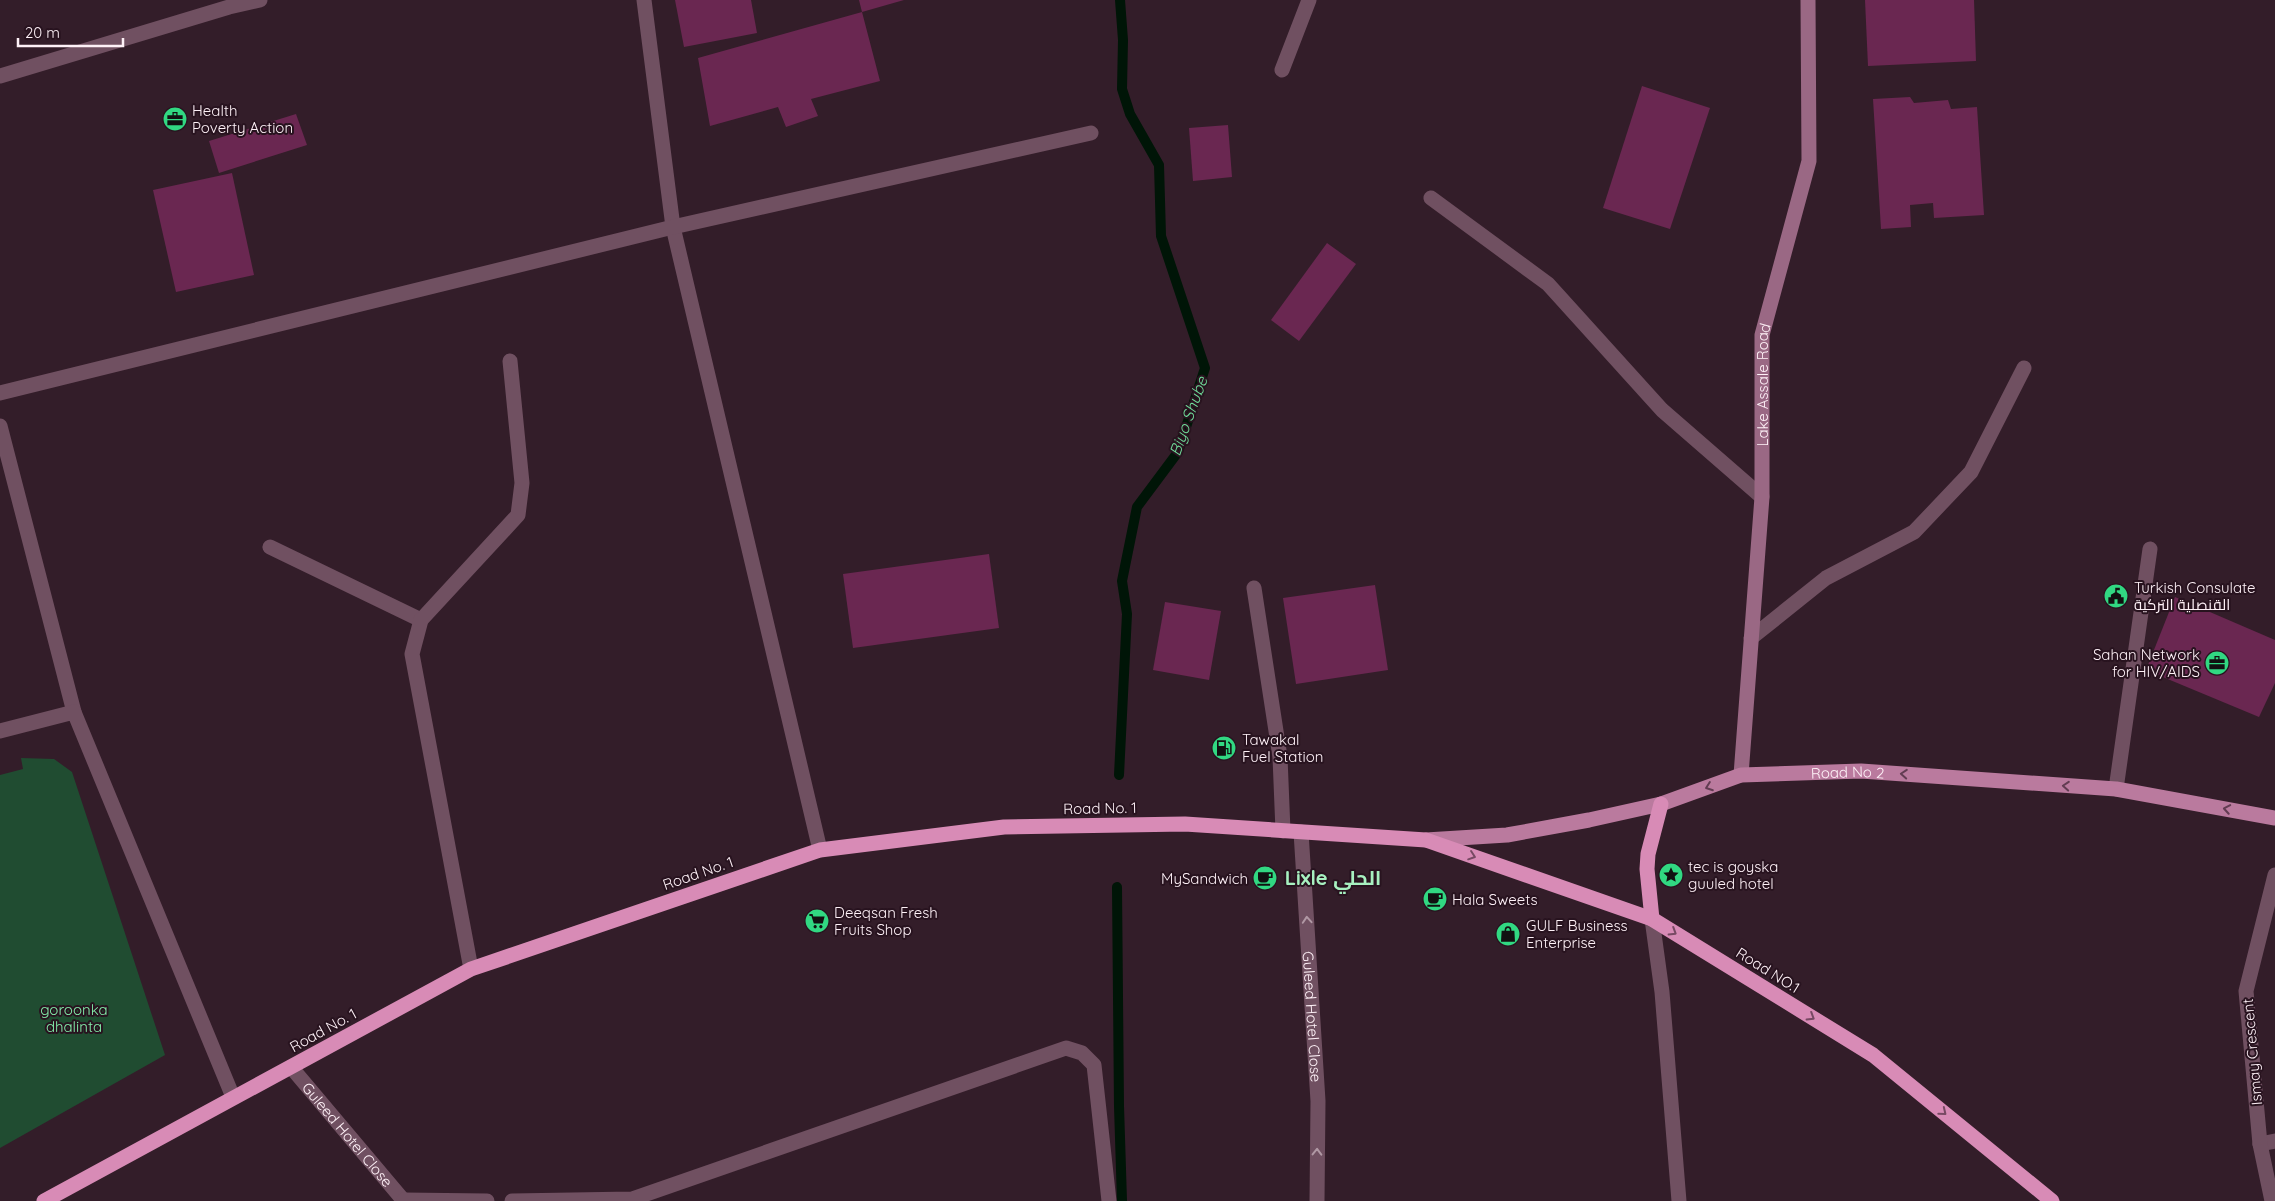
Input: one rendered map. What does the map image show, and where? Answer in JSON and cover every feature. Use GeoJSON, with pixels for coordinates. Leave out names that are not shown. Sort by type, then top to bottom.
{"type":"FeatureCollection","features":[{"type":"Feature","properties":{"kind":"highway"},"geometry":{"type":"LineString","coordinates":[[1652,918],[1647,869],[1648,854],[1661,804]]}},
{"type":"Feature","properties":{"kind":"highway","name":"Road No. 1"},"geometry":{"type":"LineString","coordinates":[[44,1201],[471,969],[820,850],[1004,827],[1185,824],[1426,840]]}},
{"type":"Feature","properties":{"kind":"highway","name":"Road NO.1"},"geometry":{"type":"LineString","coordinates":[[1426,840],[1652,918],[1873,1056],[2052,1201]]}},
{"type":"Feature","properties":{"kind":"main road","name":"Road No 2"},"geometry":{"type":"LineString","coordinates":[[1426,840],[1507,835],[1589,820],[1661,804],[1741,775],[1861,771],[2116,789],[2275,818]]}},
{"type":"Feature","properties":{"kind":"street"},"geometry":{"type":"LineString","coordinates":[[0,76],[229,7],[260,0]]}},
{"type":"Feature","properties":{"kind":"street"},"geometry":{"type":"LineString","coordinates":[[644,0],[673,228],[820,850]]}},
{"type":"Feature","properties":{"kind":"street"},"geometry":{"type":"LineString","coordinates":[[1282,70],[1309,0]]}},
{"type":"Feature","properties":{"kind":"street","name":"Lake Assale Road"},"geometry":{"type":"LineString","coordinates":[[1741,775],[1762,497],[1762,335],[1809,161],[1808,0]]}},
{"type":"Feature","properties":{"kind":"street"},"geometry":{"type":"LineString","coordinates":[[0,393],[673,228],[1091,133]]}},
{"type":"Feature","properties":{"kind":"street"},"geometry":{"type":"LineString","coordinates":[[1431,198],[1548,284],[1662,410],[1762,497]]}},
{"type":"Feature","properties":{"kind":"street"},"geometry":{"type":"LineString","coordinates":[[471,969],[412,654],[421,620],[518,515],[522,483],[510,361]]}},
{"type":"Feature","properties":{"kind":"street"},"geometry":{"type":"LineString","coordinates":[[1751,638],[1826,578],[1914,532],[1971,472],[2024,368]]}},
{"type":"Feature","properties":{"kind":"street"},"geometry":{"type":"LineString","coordinates":[[0,426],[74,712],[233,1098]]}},
{"type":"Feature","properties":{"kind":"street"},"geometry":{"type":"LineString","coordinates":[[270,547],[421,620]]}},
{"type":"Feature","properties":{"kind":"street"},"geometry":{"type":"LineString","coordinates":[[2116,789],[2150,549]]}},
{"type":"Feature","properties":{"kind":"street"},"geometry":{"type":"LineString","coordinates":[[1254,588],[1280,757],[1283,831]]}},
{"type":"Feature","properties":{"kind":"street"},"geometry":{"type":"LineString","coordinates":[[0,730],[74,712]]}},
{"type":"Feature","properties":{"kind":"street","name":"Guleed Hotel Close"},"geometry":{"type":"LineString","coordinates":[[1301,832],[1318,1101],[1317,1201]]}},
{"type":"Feature","properties":{"kind":"street","name":"Ismay Crescent"},"geometry":{"type":"LineString","coordinates":[[2272,1201],[2260,1144],[2246,991],[2275,875]]}},
{"type":"Feature","properties":{"kind":"street"},"geometry":{"type":"LineString","coordinates":[[1652,918],[1662,992],[1680,1201]]}},
{"type":"Feature","properties":{"kind":"street"},"geometry":{"type":"LineString","coordinates":[[512,1201],[633,1200],[1066,1048],[1082,1053],[1094,1065],[1109,1201]]}},
{"type":"Feature","properties":{"kind":"street","name":"Guleed Hotel Close"},"geometry":{"type":"LineString","coordinates":[[292,1067],[404,1200]]}},
{"type":"Feature","properties":{"kind":"street"},"geometry":{"type":"LineString","coordinates":[[2260,1144],[2275,1141]]}},
{"type":"Feature","properties":{"kind":"street"},"geometry":{"type":"LineString","coordinates":[[404,1200],[487,1201]]}},
{"type":"Feature","properties":{"kind":"green space","name":"goroonka dhalinta"},"geometry":{"type":"Polygon","coordinates":[[[21,758],[54,759],[72,772],[165,1055],[0,1148],[0,775],[23,769],[21,758]]]}},
{"type":"Feature","properties":{"kind":"building"},"geometry":{"type":"Polygon","coordinates":[[[675,0],[751,0],[757,33],[684,47],[675,0]]]}},
{"type":"Feature","properties":{"kind":"building"},"geometry":{"type":"Polygon","coordinates":[[[859,0],[904,0],[862,12],[859,0]]]}},
{"type":"Feature","properties":{"kind":"building"},"geometry":{"type":"Polygon","coordinates":[[[1865,0],[1974,0],[1976,61],[1868,66],[1865,0]]]}},
{"type":"Feature","properties":{"kind":"building"},"geometry":{"type":"Polygon","coordinates":[[[862,12],[880,81],[811,99],[818,116],[786,127],[778,107],[710,126],[698,58],[862,12]]]}},
{"type":"Feature","properties":{"kind":"building"},"geometry":{"type":"Polygon","coordinates":[[[1642,86],[1710,108],[1670,229],[1603,208],[1642,86]]]}},
{"type":"Feature","properties":{"kind":"building"},"geometry":{"type":"Polygon","coordinates":[[[1910,97],[1914,103],[1948,100],[1951,109],[1977,107],[1984,215],[1934,218],[1933,203],[1910,205],[1911,227],[1881,229],[1873,99],[1910,97]]]}},
{"type":"Feature","properties":{"kind":"building"},"geometry":{"type":"Polygon","coordinates":[[[296,114],[307,145],[219,173],[209,141],[296,114]]]}},
{"type":"Feature","properties":{"kind":"building"},"geometry":{"type":"Polygon","coordinates":[[[1228,125],[1232,177],[1193,181],[1189,128],[1228,125]]]}},
{"type":"Feature","properties":{"kind":"building"},"geometry":{"type":"Polygon","coordinates":[[[232,173],[254,275],[176,292],[153,190],[232,173]]]}},
{"type":"Feature","properties":{"kind":"building"},"geometry":{"type":"Polygon","coordinates":[[[1327,243],[1356,264],[1299,341],[1271,320],[1327,243]]]}},
{"type":"Feature","properties":{"kind":"building"},"geometry":{"type":"Polygon","coordinates":[[[989,554],[999,628],[853,648],[843,574],[989,554]]]}},
{"type":"Feature","properties":{"kind":"building"},"geometry":{"type":"Polygon","coordinates":[[[1375,585],[1388,670],[1296,684],[1283,598],[1375,585]]]}},
{"type":"Feature","properties":{"kind":"building"},"geometry":{"type":"Polygon","coordinates":[[[2175,597],[2275,640],[2275,683],[2259,717],[2146,670],[2175,597]]]}},
{"type":"Feature","properties":{"kind":"building"},"geometry":{"type":"Polygon","coordinates":[[[1165,602],[1221,611],[1209,680],[1153,670],[1165,602]]]}},
{"type":"Feature","properties":{"kind":"waterway","name":"Biyo Shube"},"geometry":{"type":"LineString","coordinates":[[1119,775],[1127,614],[1122,581],[1137,507],[1178,452],[1205,368],[1161,236],[1159,165],[1130,114],[1122,89],[1123,40],[1120,0]]}},
{"type":"Feature","properties":{"kind":"waterway"},"geometry":{"type":"LineString","coordinates":[[1117,887],[1122,1201]]}},
{"type":"Feature","properties":{"kind":"place","name":"Health Poverty Action"},"geometry":{"type":"Point","coordinates":[175,119]}},
{"type":"Feature","properties":{"kind":"place","name":"Turkish Consulate القنصلية التركية"},"geometry":{"type":"Point","coordinates":[2116,596]}},
{"type":"Feature","properties":{"kind":"place","name":"Sahan Network for HIV/AIDS"},"geometry":{"type":"Point","coordinates":[2217,663]}},
{"type":"Feature","properties":{"kind":"place","name":"Tawakal Fuel Station"},"geometry":{"type":"Point","coordinates":[1224,748]}},
{"type":"Feature","properties":{"kind":"place","name":"tec is goyska guuled hotel"},"geometry":{"type":"Point","coordinates":[1671,875]}},
{"type":"Feature","properties":{"kind":"place","name":"MySandwich"},"geometry":{"type":"Point","coordinates":[1265,878]}},
{"type":"Feature","properties":{"kind":"place","name":"Hala Sweets"},"geometry":{"type":"Point","coordinates":[1435,899]}},
{"type":"Feature","properties":{"kind":"place","name":"Deeqsan Fresh Fruits Shop"},"geometry":{"type":"Point","coordinates":[817,921]}},
{"type":"Feature","properties":{"kind":"place","name":"GULF Business Enterprise"},"geometry":{"type":"Point","coordinates":[1508,934]}},
{"type":"Feature","properties":{"kind":"district","name":"Lixle الحلي"},"geometry":{"type":"Point","coordinates":[1333,877]}}]}
